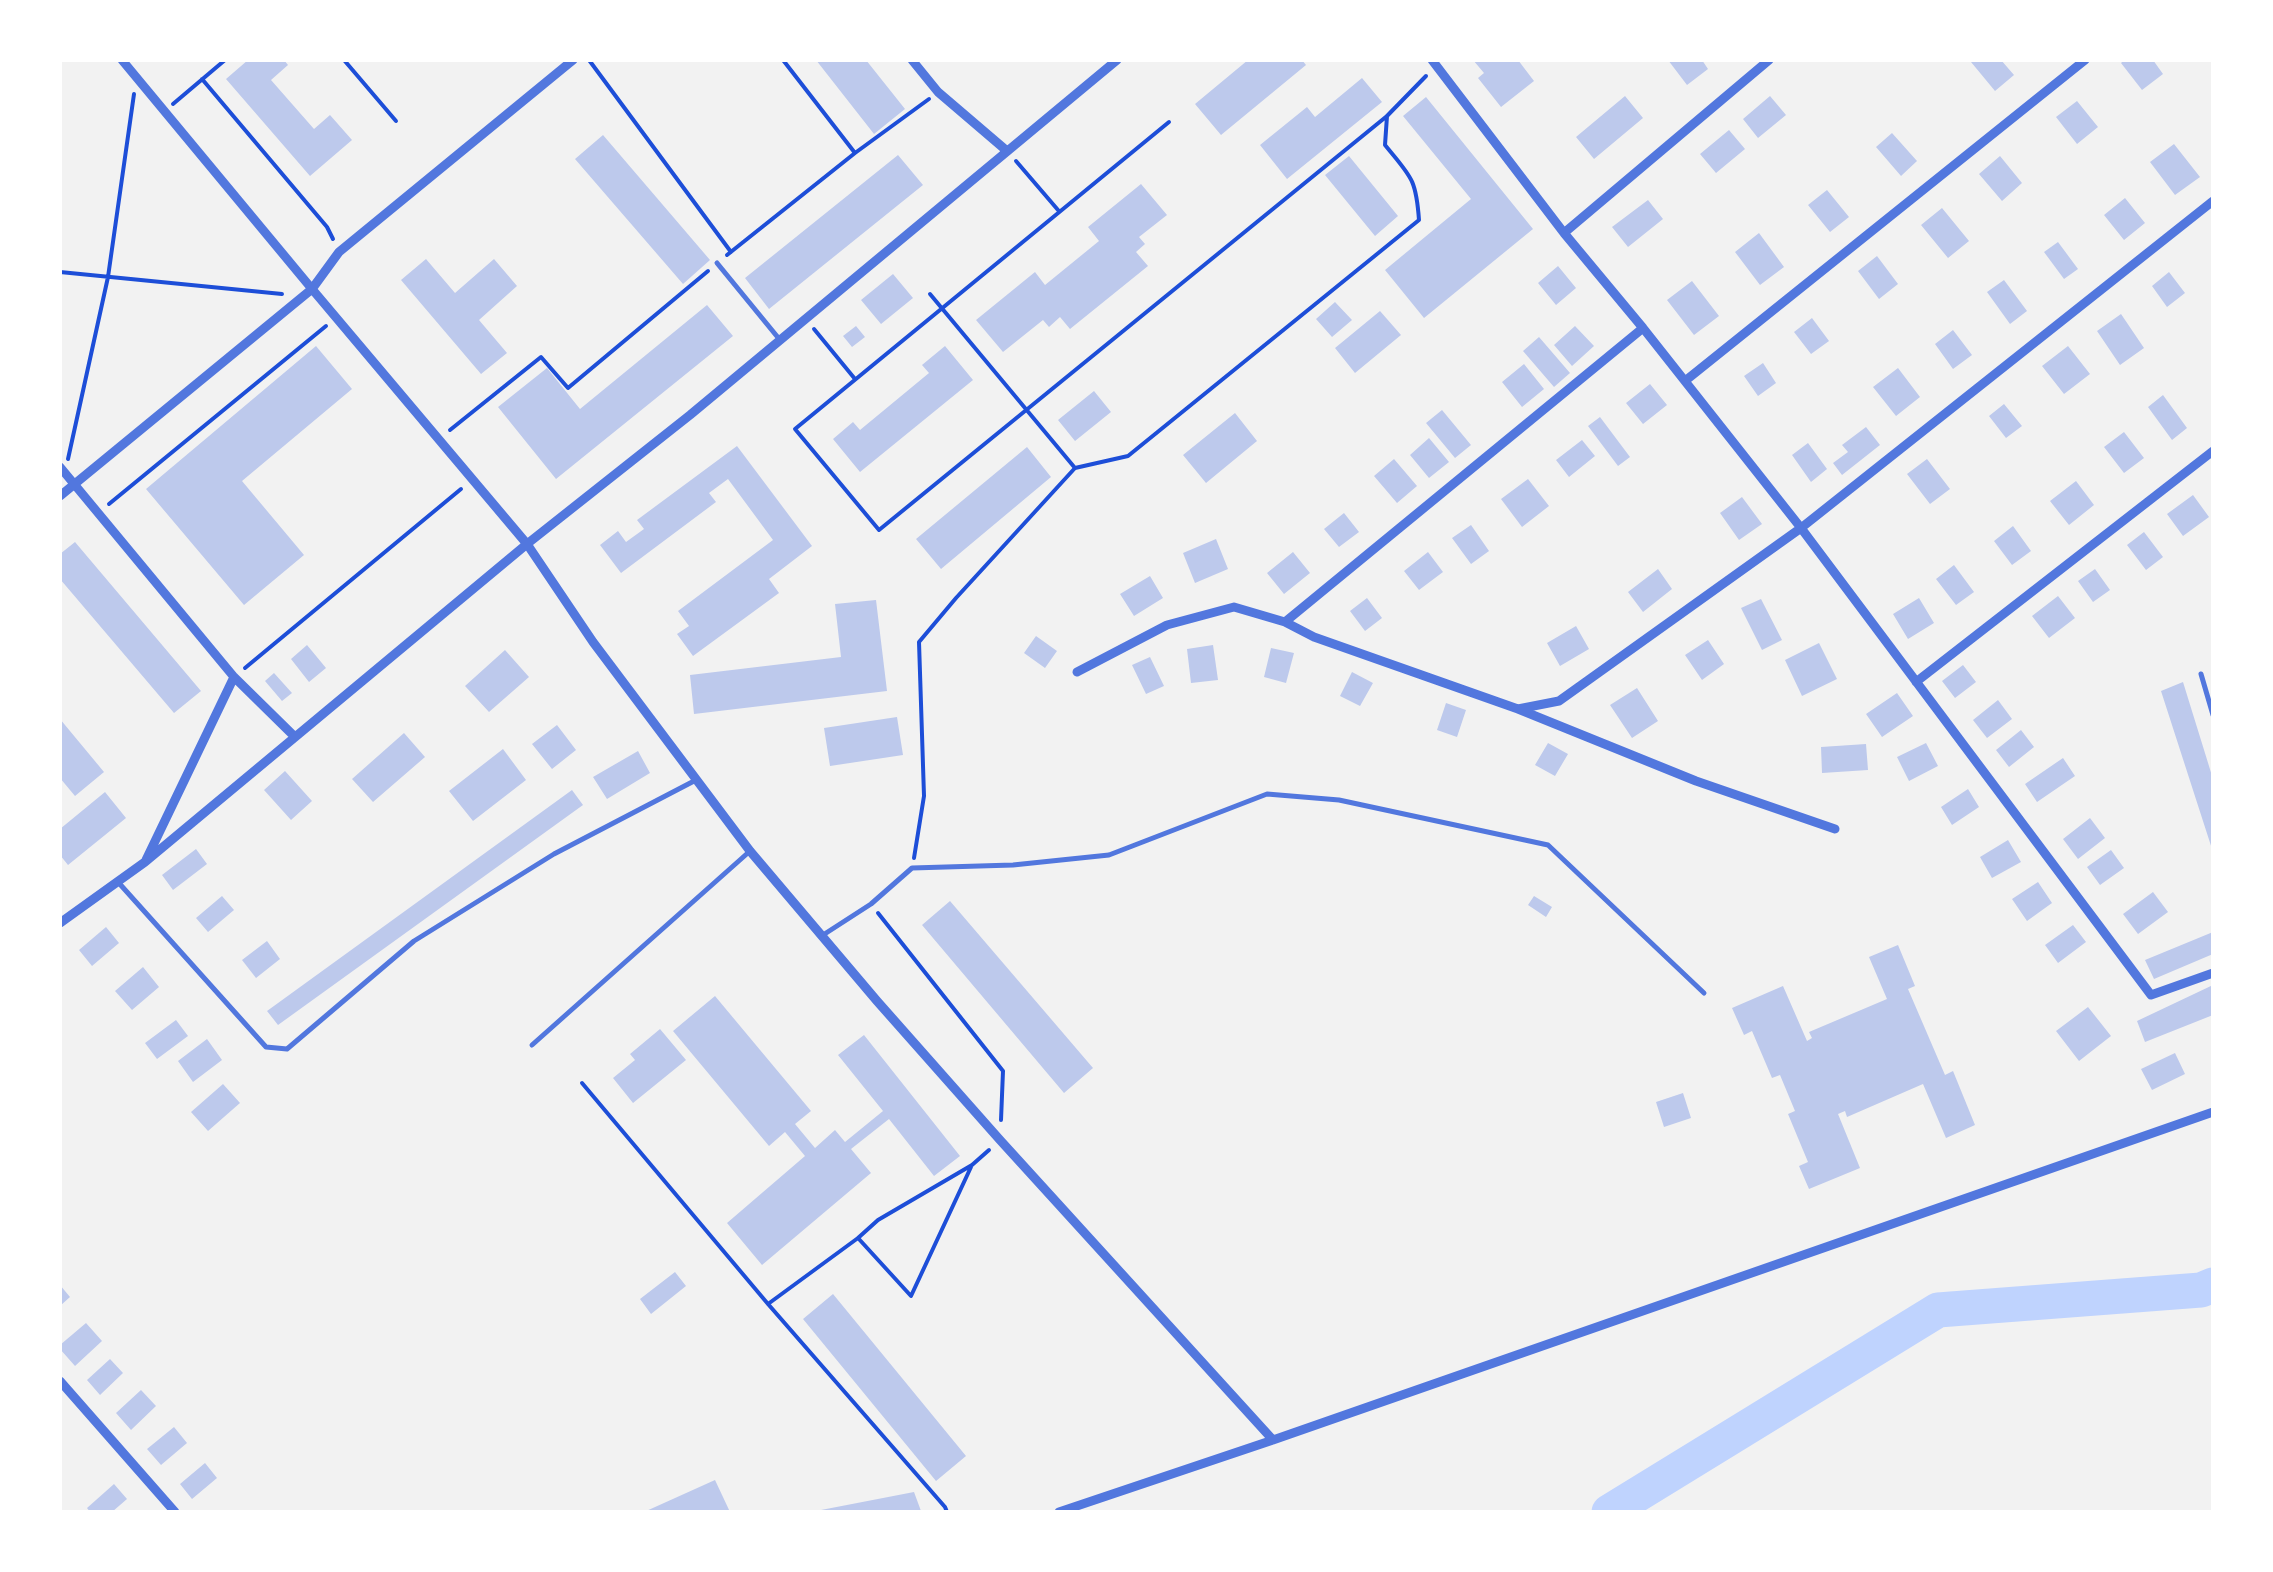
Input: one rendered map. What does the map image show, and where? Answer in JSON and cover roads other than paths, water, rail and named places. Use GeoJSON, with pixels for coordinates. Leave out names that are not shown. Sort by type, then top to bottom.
{"type":"FeatureCollection","features":[{"type":"Feature","properties":{"kind":"street"},"geometry":{"type":"LineString","coordinates":[[122,60],[527,544],[593,642],[750,851],[1000,1140],[1272,1440]]}},
{"type":"Feature","properties":{"kind":"street"},"geometry":{"type":"LineString","coordinates":[[60,496],[312,289],[339,252],[573,60]]}},
{"type":"Feature","properties":{"kind":"street"},"geometry":{"type":"LineString","coordinates":[[912,60],[938,92],[1007,151]]}},
{"type":"Feature","properties":{"kind":"street"},"geometry":{"type":"LineString","coordinates":[[60,924],[146,862],[1117,60]]}},
{"type":"Feature","properties":{"kind":"street"},"geometry":{"type":"LineString","coordinates":[[1564,233],[1769,60]]}},
{"type":"Feature","properties":{"kind":"street"},"geometry":{"type":"LineString","coordinates":[[1684,381],[2085,60]]}},
{"type":"Feature","properties":{"kind":"street"},"geometry":{"type":"LineString","coordinates":[[1434,63],[1800,528],[2151,994],[2213,973]]}},
{"type":"Feature","properties":{"kind":"street"},"geometry":{"type":"LineString","coordinates":[[1518,709],[1558,701],[1800,528],[2213,202]]}},
{"type":"Feature","properties":{"kind":"street"},"geometry":{"type":"LineString","coordinates":[[1285,622],[1643,328]]}},
{"type":"Feature","properties":{"kind":"street"},"geometry":{"type":"LineString","coordinates":[[1916,682],[2213,451]]}},
{"type":"Feature","properties":{"kind":"street"},"geometry":{"type":"LineString","coordinates":[[62,470],[234,677],[295,738]]}},
{"type":"Feature","properties":{"kind":"street"},"geometry":{"type":"LineString","coordinates":[[1077,672],[1167,625],[1234,607],[1285,622],[1314,637],[1518,709],[1696,781],[1834,829]]}},
{"type":"Feature","properties":{"kind":"street"},"geometry":{"type":"LineString","coordinates":[[146,862],[234,677]]}},
{"type":"Feature","properties":{"kind":"street"},"geometry":{"type":"LineString","coordinates":[[1059,1512],[2213,1112]]}},
{"type":"Feature","properties":{"kind":"street"},"geometry":{"type":"LineString","coordinates":[[60,1381],[175,1512]]}},
{"type":"Feature","properties":{"kind":"lane"},"geometry":{"type":"LineString","coordinates":[[716,263],[780,340]]}},
{"type":"Feature","properties":{"kind":"lane"},"geometry":{"type":"LineString","coordinates":[[2201,674],[2213,714]]}},
{"type":"Feature","properties":{"kind":"lane"},"geometry":{"type":"LineString","coordinates":[[118,882],[266,1047],[287,1050],[414,941],[554,854],[696,780]]}},
{"type":"Feature","properties":{"kind":"lane"},"geometry":{"type":"LineString","coordinates":[[823,936],[871,904],[912,868],[1110,855],[1267,794],[1339,800],[1548,845],[1704,993]]}},
{"type":"Feature","properties":{"kind":"lane"},"geometry":{"type":"LineString","coordinates":[[532,1045],[750,851]]}},
{"type":"Feature","properties":{"kind":"waterway"},"geometry":{"type":"LineString","coordinates":[[1609,1512],[1938,1310],[2201,1290],[2213,1285]]}}]}
